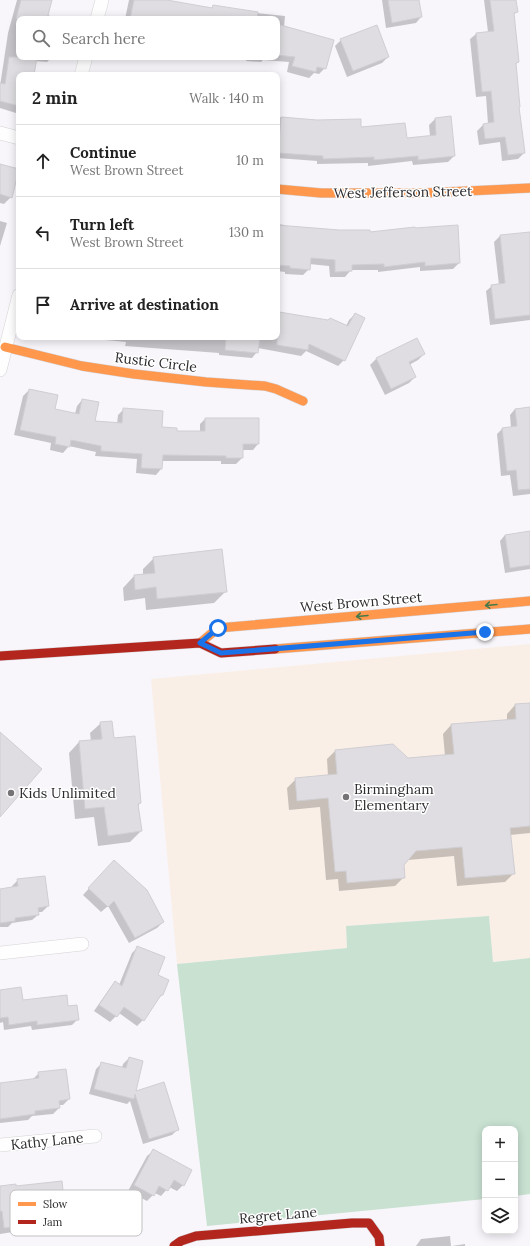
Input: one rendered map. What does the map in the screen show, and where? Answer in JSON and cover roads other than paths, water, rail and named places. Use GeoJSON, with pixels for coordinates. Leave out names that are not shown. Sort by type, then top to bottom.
{"type":"FeatureCollection","features":[{"type":"Feature","properties":{"kind":"main road","name":"West Jefferson Street"},"geometry":{"type":"LineString","coordinates":[[280,189],[320,193],[424,193],[530,188]]}},
{"type":"Feature","properties":{"kind":"main road","name":"Rustic Circle"},"geometry":{"type":"LineString","coordinates":[[6,347],[82,366],[134,374],[206,382],[265,386],[303,400]]}},
{"type":"Feature","properties":{"kind":"main road","name":"West Brown Street"},"geometry":{"type":"LineString","coordinates":[[200,643],[218,628],[530,601]]}},
{"type":"Feature","properties":{"kind":"main road"},"geometry":{"type":"LineString","coordinates":[[0,656],[200,643],[221,653],[530,629]]}},
{"type":"Feature","properties":{"kind":"main road","name":"Regret Lane"},"geometry":{"type":"LineString","coordinates":[[174,1246],[196,1236],[352,1223],[369,1223],[380,1241]]}},
{"type":"Feature","properties":{"kind":"street"},"geometry":{"type":"LineString","coordinates":[[98,16],[102,0]]}},
{"type":"Feature","properties":{"kind":"street"},"geometry":{"type":"LineString","coordinates":[[82,72],[85,60]]}},
{"type":"Feature","properties":{"kind":"street"},"geometry":{"type":"LineString","coordinates":[[0,133],[16,137]]}},
{"type":"Feature","properties":{"kind":"street"},"geometry":{"type":"LineString","coordinates":[[0,370],[16,307]]}},
{"type":"Feature","properties":{"kind":"street"},"geometry":{"type":"LineString","coordinates":[[0,953],[82,944]]}},
{"type":"Feature","properties":{"kind":"street","name":"Kathy Lane"},"geometry":{"type":"LineString","coordinates":[[0,1145],[95,1136]]}},
{"type":"Feature","properties":{"kind":"place","name":"Kids Unlimited"},"geometry":{"type":"Point","coordinates":[11,793]}},
{"type":"Feature","properties":{"kind":"place","name":"Birmingham Elementary"},"geometry":{"type":"Point","coordinates":[346,797]}}]}
